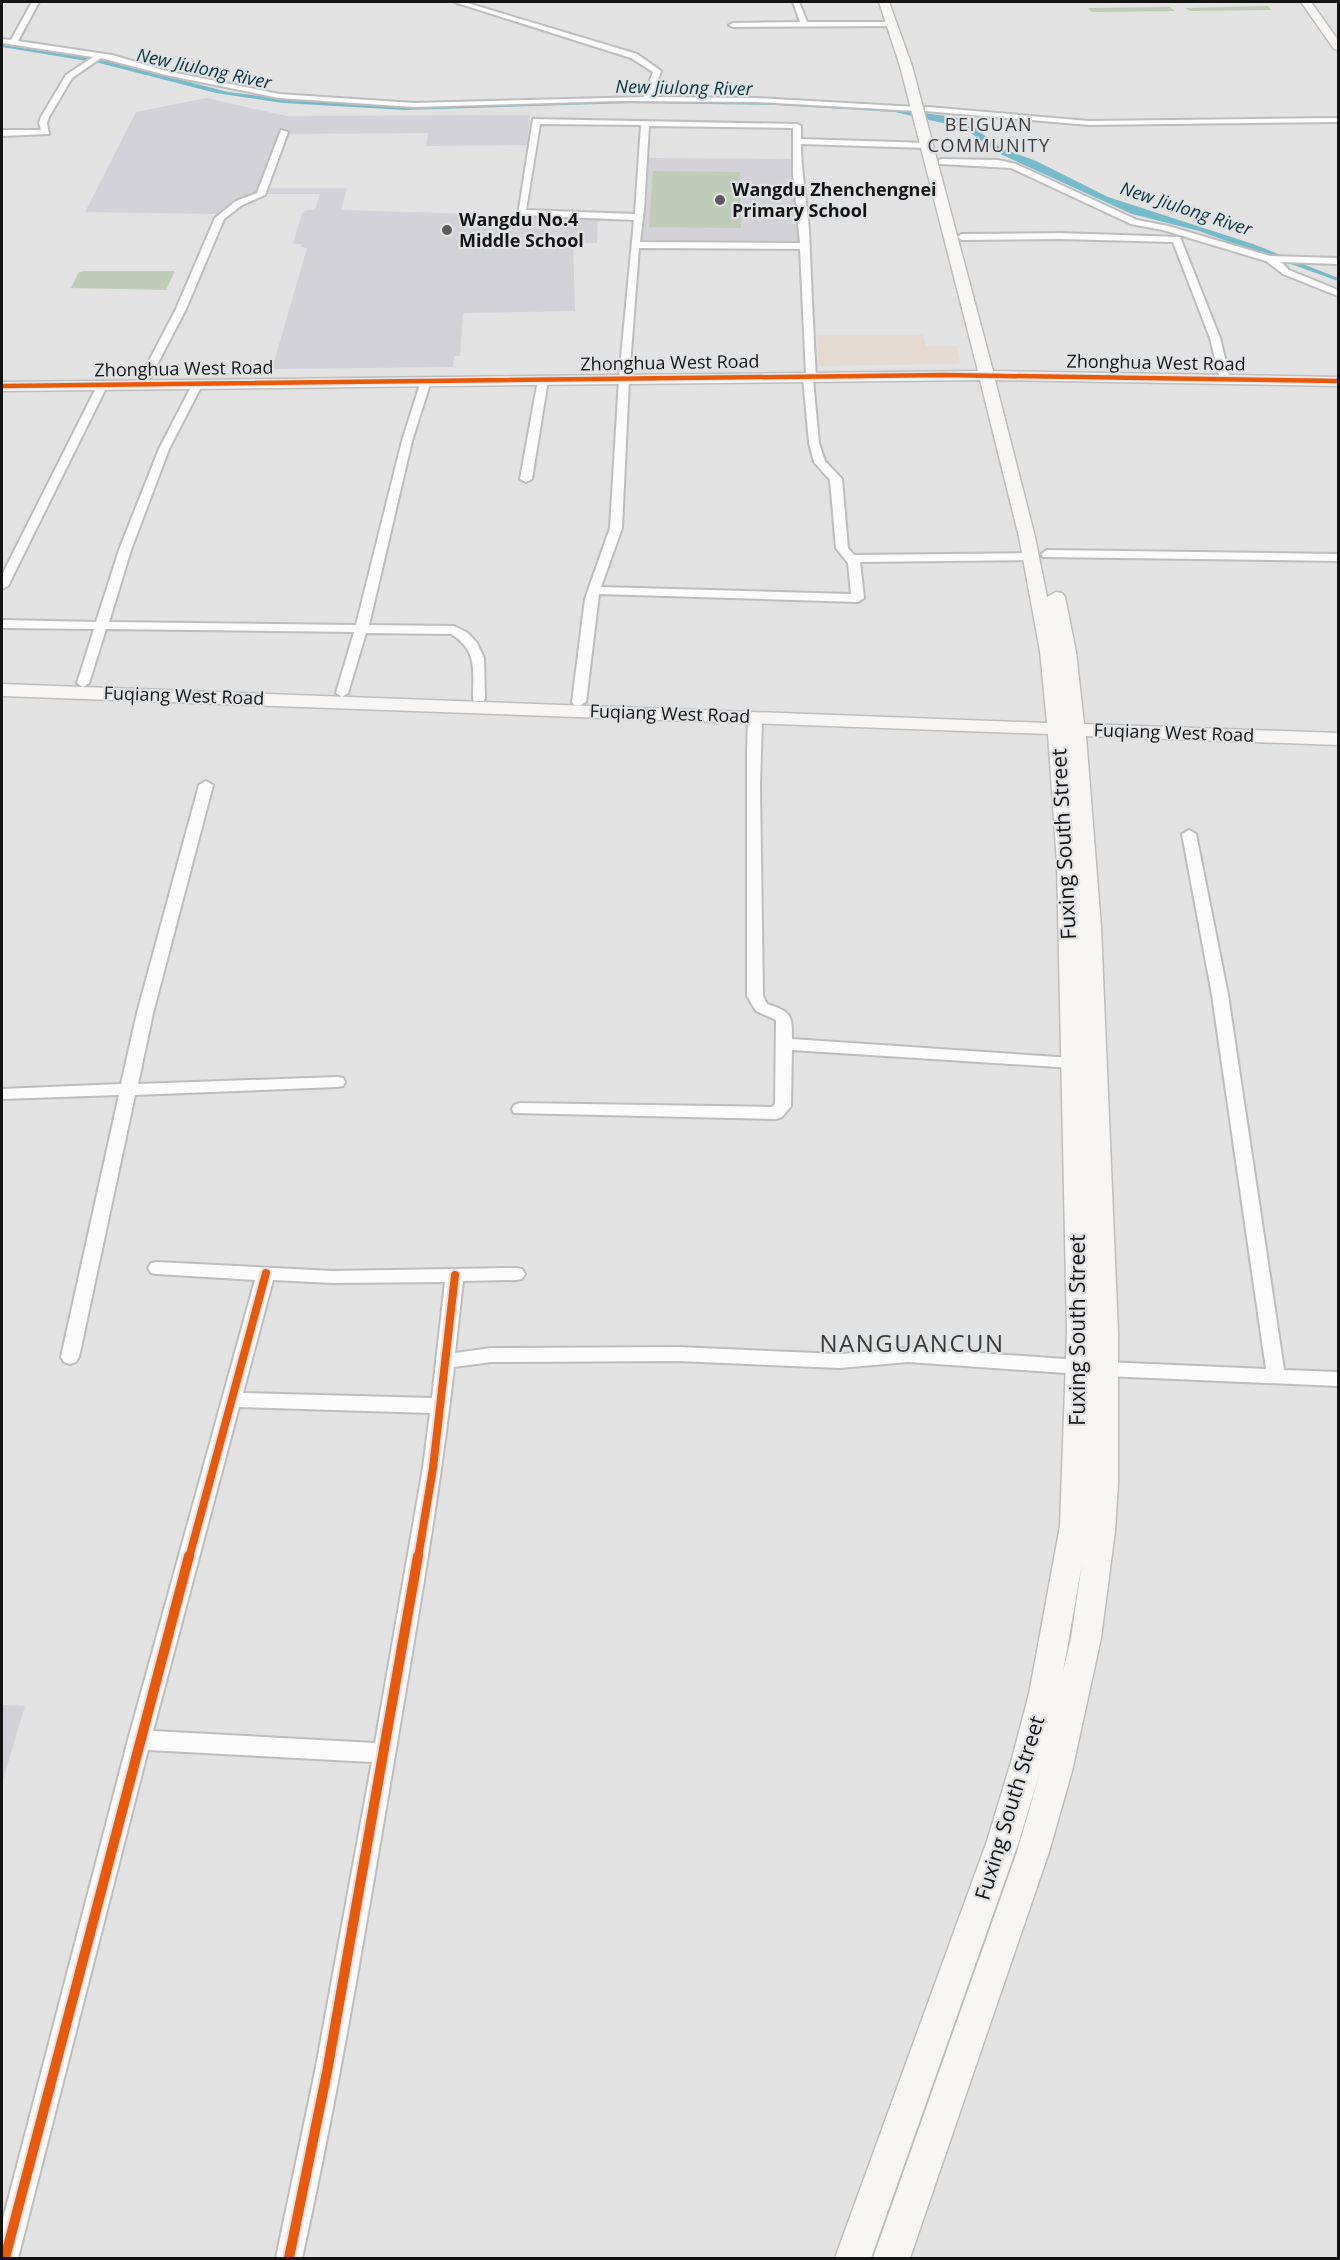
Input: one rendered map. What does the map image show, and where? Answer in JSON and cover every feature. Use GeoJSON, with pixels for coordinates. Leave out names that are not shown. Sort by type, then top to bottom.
{"type":"FeatureCollection","features":[{"type":"Feature","properties":{"kind":"main road"},"geometry":{"type":"LineString","coordinates":[[884,2],[942,162],[962,237],[993,375]]}},
{"type":"Feature","properties":{"kind":"main road"},"geometry":{"type":"LineString","coordinates":[[894,2],[911,46],[926,145],[993,375]]}},
{"type":"Feature","properties":{"kind":"main road"},"geometry":{"type":"LineString","coordinates":[[1306,2],[1338,47]]}},
{"type":"Feature","properties":{"kind":"main road","name":"Zhonghua West Road"},"geometry":{"type":"LineString","coordinates":[[2,386],[993,375],[1338,381]]}},
{"type":"Feature","properties":{"kind":"main road","name":"Fuxing South Street"},"geometry":{"type":"LineString","coordinates":[[853,2259],[1003,1841],[1027,1762],[1057,1631],[1074,1526],[1077,1479],[1104,1277],[1087,864],[1066,724],[1049,651],[1039,556],[993,375]]}},
{"type":"Feature","properties":{"kind":"main road","name":"Fuqiang West Road"},"geometry":{"type":"LineString","coordinates":[[2,680],[579,702],[1338,739]]}},
{"type":"Feature","properties":{"kind":"main road","name":"Fuqiang West Road"},"geometry":{"type":"LineString","coordinates":[[2,690],[755,717],[1338,730]]}},
{"type":"Feature","properties":{"kind":"main road","name":"Fuxing South Street"},"geometry":{"type":"LineString","coordinates":[[892,2259],[1033,1852],[1073,1702],[1101,1531],[1104,1483],[1092,1368],[1079,1275],[1067,863],[1066,724]]}},
{"type":"Feature","properties":{"kind":"street"},"geometry":{"type":"LineString","coordinates":[[13,43],[35,2]]}},
{"type":"Feature","properties":{"kind":"street"},"geometry":{"type":"LineString","coordinates":[[458,2],[634,56],[657,71],[647,99]]}},
{"type":"Feature","properties":{"kind":"street"},"geometry":{"type":"LineString","coordinates":[[796,2],[804,24]]}},
{"type":"Feature","properties":{"kind":"street"},"geometry":{"type":"LineString","coordinates":[[733,25],[892,24]]}},
{"type":"Feature","properties":{"kind":"street"},"geometry":{"type":"LineString","coordinates":[[2,41],[112,57],[166,73],[279,96],[426,105],[647,99],[793,102],[923,114],[1089,123],[1338,120]]}},
{"type":"Feature","properties":{"kind":"street"},"geometry":{"type":"LineString","coordinates":[[2,132],[46,132],[43,123],[45,117],[69,77],[100,56]]}},
{"type":"Feature","properties":{"kind":"street"},"geometry":{"type":"LineString","coordinates":[[594,590],[858,598],[854,563],[842,548],[839,532],[836,479],[820,462],[813,443],[804,246],[797,174],[797,126],[536,121],[521,213],[639,217]]}},
{"type":"Feature","properties":{"kind":"street"},"geometry":{"type":"LineString","coordinates":[[579,702],[591,600],[616,528],[616,490],[645,122]]}},
{"type":"Feature","properties":{"kind":"street"},"geometry":{"type":"LineString","coordinates":[[142,384],[181,309],[220,218],[239,203],[261,195],[284,132]]}},
{"type":"Feature","properties":{"kind":"street"},"geometry":{"type":"LineString","coordinates":[[797,141],[926,145]]}},
{"type":"Feature","properties":{"kind":"street"},"geometry":{"type":"LineString","coordinates":[[942,162],[1005,164],[1134,222],[1165,228],[1273,259],[1338,261]]}},
{"type":"Feature","properties":{"kind":"street"},"geometry":{"type":"LineString","coordinates":[[962,237],[1060,236],[1176,239],[1215,338],[1225,379]]}},
{"type":"Feature","properties":{"kind":"street"},"geometry":{"type":"LineString","coordinates":[[635,245],[804,246]]}},
{"type":"Feature","properties":{"kind":"street"},"geometry":{"type":"LineString","coordinates":[[1273,259],[1286,272],[1338,293]]}},
{"type":"Feature","properties":{"kind":"street"},"geometry":{"type":"LineString","coordinates":[[526,479],[543,380]]}},
{"type":"Feature","properties":{"kind":"street"},"geometry":{"type":"LineString","coordinates":[[342,693],[362,628],[407,441],[426,381]]}},
{"type":"Feature","properties":{"kind":"street"},"geometry":{"type":"LineString","coordinates":[[83,683],[125,550],[164,450],[198,383]]}},
{"type":"Feature","properties":{"kind":"street"},"geometry":{"type":"LineString","coordinates":[[2,586],[104,384]]}},
{"type":"Feature","properties":{"kind":"street"},"geometry":{"type":"LineString","coordinates":[[850,559],[1039,556],[1338,558]]}},
{"type":"Feature","properties":{"kind":"street"},"geometry":{"type":"LineString","coordinates":[[2,624],[454,630],[469,637],[475,648],[479,664],[479,698]]}},
{"type":"Feature","properties":{"kind":"street"},"geometry":{"type":"LineString","coordinates":[[520,1109],[776,1113],[783,1106],[784,1020],[780,1014],[761,1007],[755,996],[755,860],[751,786],[755,717]]}},
{"type":"Feature","properties":{"kind":"street"},"geometry":{"type":"LineString","coordinates":[[70,1357],[145,1013],[206,785]]}},
{"type":"Feature","properties":{"kind":"street"},"geometry":{"type":"LineString","coordinates":[[1189,834],[1220,995],[1276,1377]]}},
{"type":"Feature","properties":{"kind":"street"},"geometry":{"type":"LineString","coordinates":[[783,1044],[1073,1063]]}},
{"type":"Feature","properties":{"kind":"street"},"geometry":{"type":"LineString","coordinates":[[2,1094],[337,1082]]}},
{"type":"Feature","properties":{"kind":"street"},"geometry":{"type":"LineString","coordinates":[[157,1268],[332,1276],[516,1274]]}},
{"type":"Feature","properties":{"kind":"street"},"geometry":{"type":"LineString","coordinates":[[5,2259],[139,1740],[266,1273]]}},
{"type":"Feature","properties":{"kind":"street"},"geometry":{"type":"LineString","coordinates":[[289,2259],[327,2072],[434,1468],[455,1275]]}},
{"type":"Feature","properties":{"kind":"street"},"geometry":{"type":"LineString","coordinates":[[445,1360],[491,1355],[678,1354],[840,1361],[908,1355],[1092,1368],[1338,1379]]}},
{"type":"Feature","properties":{"kind":"street"},"geometry":{"type":"LineString","coordinates":[[232,1400],[440,1406]]}},
{"type":"Feature","properties":{"kind":"street"},"geometry":{"type":"LineString","coordinates":[[139,1740],[385,1753]]}},
{"type":"Feature","properties":{"kind":"shaded area","name":"Wangdu No.4 Middle School"},"geometry":{"type":"Polygon","coordinates":[[[206,98],[286,116],[530,115],[527,145],[426,146],[428,133],[280,134],[261,188],[347,188],[341,210],[598,218],[597,243],[573,243],[575,311],[463,313],[460,356],[454,356],[453,367],[272,369],[307,248],[301,247],[302,244],[293,244],[302,213],[306,210],[315,210],[320,194],[258,194],[235,200],[217,214],[85,212],[136,112],[206,98]]]}},
{"type":"Feature","properties":{"kind":"shaded area","name":"Wangdu Zhenchengnei Primary School"},"geometry":{"type":"Polygon","coordinates":[[[648,158],[792,159],[798,243],[642,242],[648,158]]]}},
{"type":"Feature","properties":{"kind":"shaded area"},"geometry":{"type":"Polygon","coordinates":[[[816,335],[923,335],[926,346],[957,346],[960,364],[819,366],[816,335]]]}},
{"type":"Feature","properties":{"kind":"shaded area"},"geometry":{"type":"Polygon","coordinates":[[[2,1705],[25,1706],[2,1783],[2,1705]]]}},
{"type":"Feature","properties":{"kind":"green space"},"geometry":{"type":"Polygon","coordinates":[[[1267,6],[1272,10],[1190,11],[1185,8],[1267,6]]]}},
{"type":"Feature","properties":{"kind":"green space"},"geometry":{"type":"Polygon","coordinates":[[[1170,7],[1175,11],[1092,12],[1088,8],[1170,7]]]}},
{"type":"Feature","properties":{"kind":"green space"},"geometry":{"type":"Polygon","coordinates":[[[653,171],[740,172],[741,228],[649,227],[653,171]]]}},
{"type":"Feature","properties":{"kind":"green space"},"geometry":{"type":"Polygon","coordinates":[[[175,271],[166,290],[71,288],[79,272],[175,271]]]}},
{"type":"Feature","properties":{"kind":"water"},"geometry":{"type":"Polygon","coordinates":[[[2,45],[104,60],[228,92],[290,100],[416,108],[592,100],[742,101],[888,108],[953,117],[965,120],[999,147],[1036,161],[1108,197],[1253,244],[1338,278],[1338,281],[1199,231],[1132,214],[998,153],[964,128],[895,112],[776,105],[631,103],[405,110],[283,103],[216,93],[99,63],[2,47],[2,45]]]}},
{"type":"Feature","properties":{"kind":"cycle path"},"geometry":{"type":"LineString","coordinates":[[2,386],[944,375],[1338,381]]}},
{"type":"Feature","properties":{"kind":"cycle path"},"geometry":{"type":"LineString","coordinates":[[5,2258],[144,1723],[266,1273]]}},
{"type":"Feature","properties":{"kind":"cycle path"},"geometry":{"type":"LineString","coordinates":[[289,2258],[327,2072],[370,1837],[433,1468],[455,1275]]}},
{"type":"Feature","properties":{"kind":"place","name":"Wangdu Zhenchengnei Primary School"},"geometry":{"type":"Point","coordinates":[720,200]}},
{"type":"Feature","properties":{"kind":"place","name":"Wangdu No.4 Middle School"},"geometry":{"type":"Point","coordinates":[447,230]}},
{"type":"Feature","properties":{"kind":"district","name":"BEIGUAN COMMUNITY"},"geometry":{"type":"Point","coordinates":[989,135]}},
{"type":"Feature","properties":{"kind":"district","name":"NANGUANCUN"},"geometry":{"type":"Point","coordinates":[912,1344]}},
{"type":"Feature","properties":{"kind":"water label","name":"New Jiulong River"},"geometry":{"type":"Point","coordinates":[204,69]}},
{"type":"Feature","properties":{"kind":"water label","name":"New Jiulong River"},"geometry":{"type":"Point","coordinates":[684,88]}},
{"type":"Feature","properties":{"kind":"water label","name":"New Jiulong River"},"geometry":{"type":"Point","coordinates":[1186,209]}}]}
